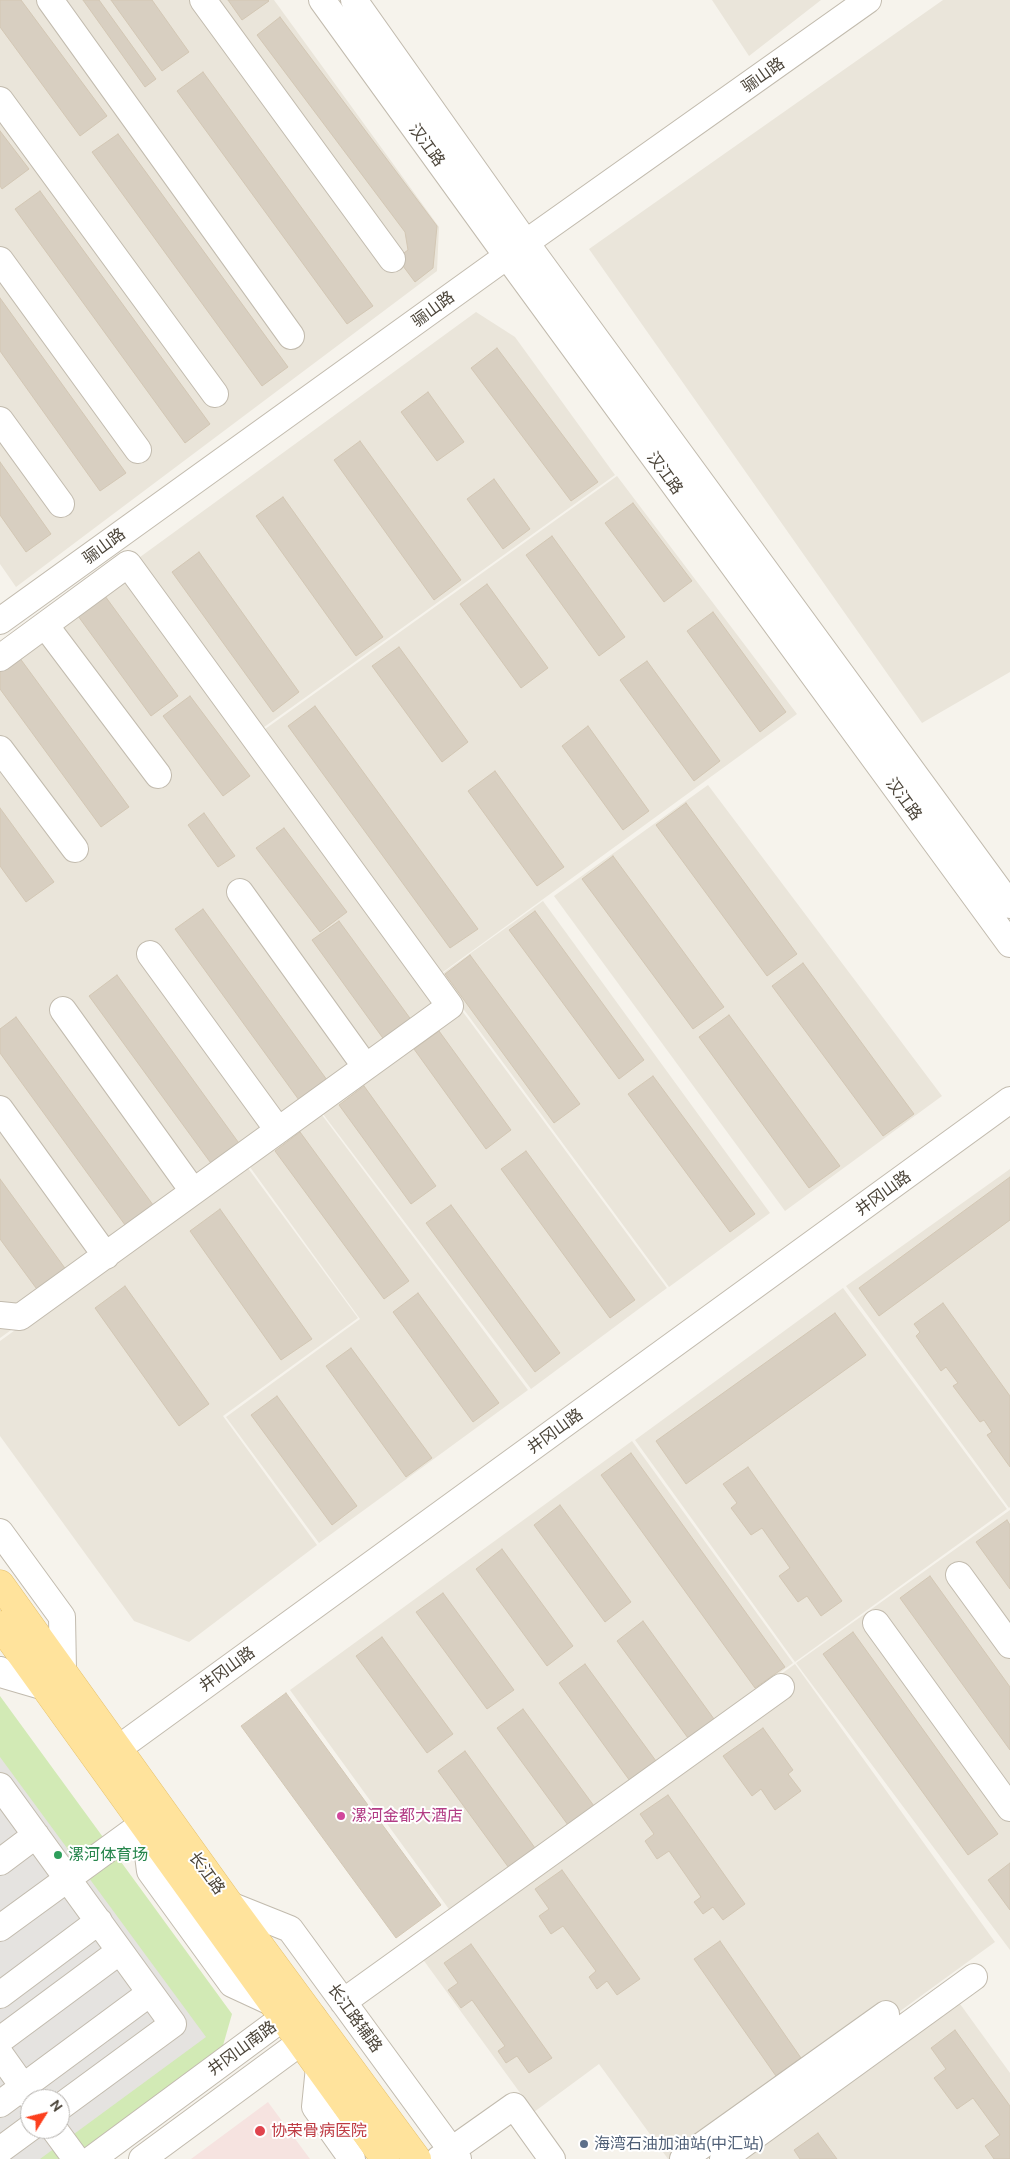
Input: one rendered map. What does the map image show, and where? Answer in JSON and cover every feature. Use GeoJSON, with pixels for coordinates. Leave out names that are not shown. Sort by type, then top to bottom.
{"type":"FeatureCollection","features":[{"type":"Feature","properties":{"kind":"main road","name":"长江路"},"geometry":{"type":"LineString","coordinates":[[0,1584],[54,1678],[109,1754],[230,1905],[417,2159]]}},
{"type":"Feature","properties":{"kind":"main road","name":"长江路"},"geometry":{"type":"LineString","coordinates":[[0,1624],[54,1678]]}},
{"type":"Feature","properties":{"kind":"main road","name":"长江路"},"geometry":{"type":"LineString","coordinates":[[109,1754],[144,1823],[319,2067],[363,2156]]}},
{"type":"Feature","properties":{"kind":"street"},"geometry":{"type":"LineString","coordinates":[[50,0],[292,336]]}},
{"type":"Feature","properties":{"kind":"street"},"geometry":{"type":"LineString","coordinates":[[203,0],[392,259]]}},
{"type":"Feature","properties":{"kind":"street","name":"汉江路"},"geometry":{"type":"LineString","coordinates":[[322,0],[516,250],[1010,905]]}},
{"type":"Feature","properties":{"kind":"street","name":"汉江路"},"geometry":{"type":"LineString","coordinates":[[354,0],[516,250],[1010,944]]}},
{"type":"Feature","properties":{"kind":"street","name":"骊山路"},"geometry":{"type":"LineString","coordinates":[[0,621],[868,0]]}},
{"type":"Feature","properties":{"kind":"street"},"geometry":{"type":"LineString","coordinates":[[0,100],[215,394]]}},
{"type":"Feature","properties":{"kind":"street"},"geometry":{"type":"LineString","coordinates":[[0,260],[138,450]]}},
{"type":"Feature","properties":{"kind":"street"},"geometry":{"type":"LineString","coordinates":[[0,420],[61,504]]}},
{"type":"Feature","properties":{"kind":"street"},"geometry":{"type":"LineString","coordinates":[[0,658],[128,564],[450,1006],[20,1317],[0,1315]]}},
{"type":"Feature","properties":{"kind":"street"},"geometry":{"type":"LineString","coordinates":[[45,625],[158,774]]}},
{"type":"Feature","properties":{"kind":"street"},"geometry":{"type":"LineString","coordinates":[[0,749],[75,849]]}},
{"type":"Feature","properties":{"kind":"street"},"geometry":{"type":"LineString","coordinates":[[240,892],[365,1066]]}},
{"type":"Feature","properties":{"kind":"street"},"geometry":{"type":"LineString","coordinates":[[150,954],[278,1130]]}},
{"type":"Feature","properties":{"kind":"street"},"geometry":{"type":"LineString","coordinates":[[63,1010],[193,1191]]}},
{"type":"Feature","properties":{"kind":"street","name":"井冈山路"},"geometry":{"type":"LineString","coordinates":[[109,1754],[1010,1100]]}},
{"type":"Feature","properties":{"kind":"street"},"geometry":{"type":"LineString","coordinates":[[0,1109],[106,1256]]}},
{"type":"Feature","properties":{"kind":"street"},"geometry":{"type":"LineString","coordinates":[[0,1532],[62,1617],[54,1678],[4,1676],[0,1670]]}},
{"type":"Feature","properties":{"kind":"street"},"geometry":{"type":"LineString","coordinates":[[959,1575],[1010,1645]]}},
{"type":"Feature","properties":{"kind":"street"},"geometry":{"type":"LineString","coordinates":[[876,1624],[1010,1808]]}},
{"type":"Feature","properties":{"kind":"street"},"geometry":{"type":"LineString","coordinates":[[344,2002],[782,1687]]}},
{"type":"Feature","properties":{"kind":"street"},"geometry":{"type":"LineString","coordinates":[[2,1792],[174,2024],[70,2100]]}},
{"type":"Feature","properties":{"kind":"street"},"geometry":{"type":"LineString","coordinates":[[0,1928],[144,1823]]}},
{"type":"Feature","properties":{"kind":"street"},"geometry":{"type":"LineString","coordinates":[[0,1862],[36,1836]]}},
{"type":"Feature","properties":{"kind":"street","name":"长江路辅路"},"geometry":{"type":"LineString","coordinates":[[230,1905],[290,1928],[344,2002],[449,2156]]}},
{"type":"Feature","properties":{"kind":"street"},"geometry":{"type":"LineString","coordinates":[[0,1995],[98,1921]]}},
{"type":"Feature","properties":{"kind":"street"},"geometry":{"type":"LineString","coordinates":[[0,2040],[120,1951]]}},
{"type":"Feature","properties":{"kind":"street"},"geometry":{"type":"LineString","coordinates":[[723,2159],[974,1977]]}},
{"type":"Feature","properties":{"kind":"street"},"geometry":{"type":"LineString","coordinates":[[33,2089],[150,1993]]}},
{"type":"Feature","properties":{"kind":"street","name":"井冈山南路"},"geometry":{"type":"LineString","coordinates":[[92,2159],[279,2010],[313,2017],[301,2042],[142,2159]]}},
{"type":"Feature","properties":{"kind":"street"},"geometry":{"type":"LineString","coordinates":[[683,2159],[886,2014]]}},
{"type":"Feature","properties":{"kind":"street"},"geometry":{"type":"LineString","coordinates":[[0,2054],[25,2089]]}},
{"type":"Feature","properties":{"kind":"street"},"geometry":{"type":"LineString","coordinates":[[0,2104],[20,2096]]}},
{"type":"Feature","properties":{"kind":"street"},"geometry":{"type":"LineString","coordinates":[[449,2156],[514,2106],[552,2159]]}},
{"type":"Feature","properties":{"kind":"street"},"geometry":{"type":"LineString","coordinates":[[1,2146],[20,2134]]}},
{"type":"Feature","properties":{"kind":"street"},"geometry":{"type":"LineString","coordinates":[[61,2139],[76,2159]]}},
{"type":"Feature","properties":{"kind":"shaded area"},"geometry":{"type":"Polygon","coordinates":[[[0,0],[274,0],[439,227],[437,271],[16,587],[0,564],[0,0]]]}},
{"type":"Feature","properties":{"kind":"shaded area"},"geometry":{"type":"Polygon","coordinates":[[[712,0],[821,0],[749,56],[712,0]]]}},
{"type":"Feature","properties":{"kind":"shaded area"},"geometry":{"type":"Polygon","coordinates":[[[943,0],[1010,0],[1010,672],[922,723],[589,249],[943,0]]]}},
{"type":"Feature","properties":{"kind":"shaded area"},"geometry":{"type":"Polygon","coordinates":[[[476,312],[515,337],[615,475],[260,730],[136,560],[476,312]]]}},
{"type":"Feature","properties":{"kind":"shaded area"},"geometry":{"type":"Polygon","coordinates":[[[617,476],[797,714],[439,975],[261,732],[617,476]]]}},
{"type":"Feature","properties":{"kind":"shaded area"},"geometry":{"type":"Polygon","coordinates":[[[130,554],[460,1006],[0,1338],[0,649],[130,554]]]}},
{"type":"Feature","properties":{"kind":"shaded area"},"geometry":{"type":"Polygon","coordinates":[[[708,785],[942,1096],[785,1211],[554,896],[708,785]]]}},
{"type":"Feature","properties":{"kind":"shaded area"},"geometry":{"type":"Polygon","coordinates":[[[543,901],[770,1213],[669,1287],[439,976],[543,901]]]}},
{"type":"Feature","properties":{"kind":"shaded area"},"geometry":{"type":"Polygon","coordinates":[[[460,1008],[667,1288],[531,1389],[320,1110],[460,1008]]]}},
{"type":"Feature","properties":{"kind":"shaded area"},"geometry":{"type":"Polygon","coordinates":[[[319,1111],[528,1390],[319,1543],[226,1417],[360,1319],[247,1163],[319,1111]]]}},
{"type":"Feature","properties":{"kind":"shaded area"},"geometry":{"type":"Polygon","coordinates":[[[245,1164],[358,1318],[223,1416],[317,1545],[189,1642],[134,1621],[0,1436],[0,1341],[245,1164]]]}},
{"type":"Feature","properties":{"kind":"shaded area"},"geometry":{"type":"Polygon","coordinates":[[[1010,1169],[1010,1507],[1009,1508],[846,1286],[1010,1169]]]}},
{"type":"Feature","properties":{"kind":"shaded area"},"geometry":{"type":"Polygon","coordinates":[[[843,1288],[1007,1509],[795,1662],[635,1440],[843,1288]]]}},
{"type":"Feature","properties":{"kind":"shaded area"},"geometry":{"type":"Polygon","coordinates":[[[632,1441],[793,1663],[451,1912],[290,1690],[632,1441]]]}},
{"type":"Feature","properties":{"kind":"shaded area"},"geometry":{"type":"Polygon","coordinates":[[[1010,1510],[1010,1950],[796,1663],[1010,1510]]]}},
{"type":"Feature","properties":{"kind":"shaded area"},"geometry":{"type":"Polygon","coordinates":[[[795,1664],[995,1942],[697,2159],[668,2159],[599,2064],[534,2112],[411,1943],[795,1664]]]}},
{"type":"Feature","properties":{"kind":"shaded area","name":"漯河体育场"},"geometry":{"type":"Polygon","coordinates":[[[0,1757],[206,2037],[70,2137],[70,2089],[20,2089],[20,2139],[67,2139],[40,2159],[0,2159],[0,1757]]]}},
{"type":"Feature","properties":{"kind":"shaded area"},"geometry":{"type":"Polygon","coordinates":[[[955,1997],[1010,2073],[1010,2159],[735,2159],[955,1997]]]}},
{"type":"Feature","properties":{"kind":"shaded area","name":"协荣骨病医院"},"geometry":{"type":"Polygon","coordinates":[[[268,2102],[310,2159],[191,2159],[268,2102]]]}},
{"type":"Feature","properties":{"kind":"green space","name":"漯河体育场"},"geometry":{"type":"Polygon","coordinates":[[[0,1696],[232,2014],[222,2049],[75,2159],[0,2159],[0,1696]]]}},
{"type":"Feature","properties":{"kind":"building"},"geometry":{"type":"Polygon","coordinates":[[[0,0],[21,0],[107,116],[80,136],[0,27],[0,0]]]}},
{"type":"Feature","properties":{"kind":"building"},"geometry":{"type":"Polygon","coordinates":[[[83,0],[99,0],[156,79],[145,87],[83,0]]]}},
{"type":"Feature","properties":{"kind":"building"},"geometry":{"type":"Polygon","coordinates":[[[111,0],[152,0],[189,52],[162,71],[111,0]]]}},
{"type":"Feature","properties":{"kind":"building"},"geometry":{"type":"Polygon","coordinates":[[[228,0],[268,0],[269,1],[242,20],[228,0]]]}},
{"type":"Feature","properties":{"kind":"building"},"geometry":{"type":"Polygon","coordinates":[[[280,17],[437,226],[433,268],[415,282],[397,258],[408,250],[405,232],[257,35],[280,17]]]}},
{"type":"Feature","properties":{"kind":"building"},"geometry":{"type":"Polygon","coordinates":[[[203,72],[373,306],[347,324],[177,91],[203,72]]]}},
{"type":"Feature","properties":{"kind":"building"},"geometry":{"type":"Polygon","coordinates":[[[0,131],[29,169],[2,189],[0,186],[0,131]]]}},
{"type":"Feature","properties":{"kind":"building"},"geometry":{"type":"Polygon","coordinates":[[[118,134],[288,367],[262,386],[92,152],[118,134]]]}},
{"type":"Feature","properties":{"kind":"building"},"geometry":{"type":"Polygon","coordinates":[[[40,191],[210,424],[185,443],[15,209],[40,191]]]}},
{"type":"Feature","properties":{"kind":"building"},"geometry":{"type":"Polygon","coordinates":[[[0,298],[126,473],[100,491],[0,351],[0,298]]]}},
{"type":"Feature","properties":{"kind":"building"},"geometry":{"type":"Polygon","coordinates":[[[497,348],[598,482],[571,501],[471,368],[497,348]]]}},
{"type":"Feature","properties":{"kind":"building"},"geometry":{"type":"Polygon","coordinates":[[[428,392],[464,442],[437,461],[401,412],[428,392]]]}},
{"type":"Feature","properties":{"kind":"building"},"geometry":{"type":"Polygon","coordinates":[[[360,441],[461,580],[434,600],[334,460],[360,441]]]}},
{"type":"Feature","properties":{"kind":"building"},"geometry":{"type":"Polygon","coordinates":[[[0,462],[51,534],[26,552],[0,515],[0,462]]]}},
{"type":"Feature","properties":{"kind":"building"},"geometry":{"type":"Polygon","coordinates":[[[494,479],[530,529],[503,549],[467,499],[494,479]]]}},
{"type":"Feature","properties":{"kind":"building"},"geometry":{"type":"Polygon","coordinates":[[[283,497],[383,637],[356,656],[256,516],[283,497]]]}},
{"type":"Feature","properties":{"kind":"building"},"geometry":{"type":"Polygon","coordinates":[[[633,503],[692,581],[664,602],[605,523],[633,503]]]}},
{"type":"Feature","properties":{"kind":"building"},"geometry":{"type":"Polygon","coordinates":[[[552,536],[625,637],[599,656],[526,555],[552,536]]]}},
{"type":"Feature","properties":{"kind":"building"},"geometry":{"type":"Polygon","coordinates":[[[199,552],[299,692],[273,712],[172,572],[199,552]]]}},
{"type":"Feature","properties":{"kind":"building"},"geometry":{"type":"Polygon","coordinates":[[[487,584],[548,668],[521,688],[460,604],[487,584]]]}},
{"type":"Feature","properties":{"kind":"building"},"geometry":{"type":"Polygon","coordinates":[[[105,596],[178,696],[151,716],[78,616],[105,596]]]}},
{"type":"Feature","properties":{"kind":"building"},"geometry":{"type":"Polygon","coordinates":[[[713,612],[786,712],[760,732],[687,631],[713,612]]]}},
{"type":"Feature","properties":{"kind":"building"},"geometry":{"type":"Polygon","coordinates":[[[399,647],[468,742],[442,762],[372,666],[399,647]]]}},
{"type":"Feature","properties":{"kind":"building"},"geometry":{"type":"Polygon","coordinates":[[[19,657],[129,807],[101,827],[0,689],[0,671],[19,657]]]}},
{"type":"Feature","properties":{"kind":"building"},"geometry":{"type":"Polygon","coordinates":[[[647,661],[720,761],[694,781],[620,680],[647,661]]]}},
{"type":"Feature","properties":{"kind":"building"},"geometry":{"type":"Polygon","coordinates":[[[190,696],[250,776],[223,796],[163,716],[190,696]]]}},
{"type":"Feature","properties":{"kind":"building"},"geometry":{"type":"Polygon","coordinates":[[[315,706],[478,929],[450,948],[288,726],[315,706]]]}},
{"type":"Feature","properties":{"kind":"building"},"geometry":{"type":"Polygon","coordinates":[[[588,726],[649,811],[623,830],[562,746],[588,726]]]}},
{"type":"Feature","properties":{"kind":"building"},"geometry":{"type":"Polygon","coordinates":[[[495,771],[564,867],[537,886],[468,791],[495,771]]]}},
{"type":"Feature","properties":{"kind":"building"},"geometry":{"type":"Polygon","coordinates":[[[686,803],[797,954],[767,976],[656,825],[686,803]]]}},
{"type":"Feature","properties":{"kind":"building"},"geometry":{"type":"Polygon","coordinates":[[[0,808],[54,882],[26,902],[0,866],[0,808]]]}},
{"type":"Feature","properties":{"kind":"building"},"geometry":{"type":"Polygon","coordinates":[[[204,813],[235,856],[218,867],[188,825],[204,813]]]}},
{"type":"Feature","properties":{"kind":"building"},"geometry":{"type":"Polygon","coordinates":[[[284,828],[347,912],[320,932],[256,848],[284,828]]]}},
{"type":"Feature","properties":{"kind":"building"},"geometry":{"type":"Polygon","coordinates":[[[613,856],[724,1007],[693,1029],[582,879],[613,856]]]}},
{"type":"Feature","properties":{"kind":"building"},"geometry":{"type":"Polygon","coordinates":[[[203,909],[327,1080],[299,1100],[175,929],[203,909]]]}},
{"type":"Feature","properties":{"kind":"building"},"geometry":{"type":"Polygon","coordinates":[[[535,911],[644,1060],[619,1079],[509,930],[535,911]]]}},
{"type":"Feature","properties":{"kind":"building"},"geometry":{"type":"Polygon","coordinates":[[[339,921],[412,1021],[385,1041],[312,940],[339,921]]]}},
{"type":"Feature","properties":{"kind":"building"},"geometry":{"type":"Polygon","coordinates":[[[470,955],[580,1104],[554,1123],[445,974],[470,955]]]}},
{"type":"Feature","properties":{"kind":"building"},"geometry":{"type":"Polygon","coordinates":[[[803,963],[914,1114],[883,1136],[772,986],[803,963]]]}},
{"type":"Feature","properties":{"kind":"building"},"geometry":{"type":"Polygon","coordinates":[[[117,975],[241,1146],[213,1166],[89,996],[117,975]]]}},
{"type":"Feature","properties":{"kind":"building"},"geometry":{"type":"Polygon","coordinates":[[[729,1015],[840,1166],[809,1188],[699,1037],[729,1015]]]}},
{"type":"Feature","properties":{"kind":"building"},"geometry":{"type":"Polygon","coordinates":[[[16,1017],[156,1209],[128,1229],[0,1053],[0,1029],[16,1017]]]}},
{"type":"Feature","properties":{"kind":"building"},"geometry":{"type":"Polygon","coordinates":[[[439,1031],[511,1130],[486,1149],[414,1049],[439,1031]]]}},
{"type":"Feature","properties":{"kind":"building"},"geometry":{"type":"Polygon","coordinates":[[[653,1076],[755,1214],[730,1232],[628,1094],[653,1076]]]}},
{"type":"Feature","properties":{"kind":"building"},"geometry":{"type":"Polygon","coordinates":[[[364,1086],[436,1186],[411,1204],[339,1105],[364,1086]]]}},
{"type":"Feature","properties":{"kind":"building"},"geometry":{"type":"Polygon","coordinates":[[[300,1132],[409,1281],[384,1299],[275,1151],[300,1132]]]}},
{"type":"Feature","properties":{"kind":"building"},"geometry":{"type":"Polygon","coordinates":[[[526,1151],[635,1300],[610,1318],[501,1169],[526,1151]]]}},
{"type":"Feature","properties":{"kind":"building"},"geometry":{"type":"Polygon","coordinates":[[[1010,1177],[1010,1220],[879,1316],[859,1288],[1010,1177]]]}},
{"type":"Feature","properties":{"kind":"building"},"geometry":{"type":"Polygon","coordinates":[[[0,1179],[67,1271],[39,1292],[0,1239],[0,1179]]]}},
{"type":"Feature","properties":{"kind":"building"},"geometry":{"type":"Polygon","coordinates":[[[451,1205],[560,1353],[535,1372],[426,1223],[451,1205]]]}},
{"type":"Feature","properties":{"kind":"building"},"geometry":{"type":"Polygon","coordinates":[[[220,1209],[312,1339],[281,1360],[190,1231],[220,1209]]]}},
{"type":"Feature","properties":{"kind":"building"},"geometry":{"type":"Polygon","coordinates":[[[125,1286],[209,1404],[179,1426],[95,1308],[125,1286]]]}},
{"type":"Feature","properties":{"kind":"building"},"geometry":{"type":"Polygon","coordinates":[[[418,1293],[499,1403],[473,1422],[393,1312],[418,1293]]]}},
{"type":"Feature","properties":{"kind":"building"},"geometry":{"type":"Polygon","coordinates":[[[943,1303],[1010,1396],[1010,1467],[987,1435],[992,1432],[984,1420],[980,1422],[953,1386],[958,1383],[946,1367],[941,1371],[916,1336],[920,1332],[914,1324],[943,1303]]]}},
{"type":"Feature","properties":{"kind":"building"},"geometry":{"type":"Polygon","coordinates":[[[835,1313],[866,1355],[686,1484],[656,1441],[835,1313]]]}},
{"type":"Feature","properties":{"kind":"building"},"geometry":{"type":"Polygon","coordinates":[[[351,1348],[432,1458],[406,1477],[326,1366],[351,1348]]]}},
{"type":"Feature","properties":{"kind":"building"},"geometry":{"type":"Polygon","coordinates":[[[277,1396],[357,1506],[332,1525],[251,1415],[277,1396]]]}},
{"type":"Feature","properties":{"kind":"building"},"geometry":{"type":"Polygon","coordinates":[[[631,1453],[785,1667],[755,1688],[601,1475],[631,1453]]]}},
{"type":"Feature","properties":{"kind":"building"},"geometry":{"type":"Polygon","coordinates":[[[748,1467],[842,1601],[821,1616],[807,1596],[798,1602],[779,1576],[790,1568],[762,1528],[751,1535],[731,1508],[737,1503],[723,1484],[748,1467]]]}},
{"type":"Feature","properties":{"kind":"building"},"geometry":{"type":"Polygon","coordinates":[[[560,1505],[631,1602],[605,1622],[534,1525],[560,1505]]]}},
{"type":"Feature","properties":{"kind":"building"},"geometry":{"type":"Polygon","coordinates":[[[1007,1520],[1010,1525],[1010,1589],[976,1542],[1007,1520]]]}},
{"type":"Feature","properties":{"kind":"building"},"geometry":{"type":"Polygon","coordinates":[[[502,1549],[573,1646],[547,1666],[476,1569],[502,1549]]]}},
{"type":"Feature","properties":{"kind":"building"},"geometry":{"type":"Polygon","coordinates":[[[930,1576],[1010,1687],[1010,1750],[900,1598],[930,1576]]]}},
{"type":"Feature","properties":{"kind":"building"},"geometry":{"type":"Polygon","coordinates":[[[443,1593],[514,1690],[487,1709],[416,1612],[443,1593]]]}},
{"type":"Feature","properties":{"kind":"building"},"geometry":{"type":"Polygon","coordinates":[[[643,1621],[714,1719],[688,1738],[617,1641],[643,1621]]]}},
{"type":"Feature","properties":{"kind":"building"},"geometry":{"type":"Polygon","coordinates":[[[853,1632],[998,1834],[968,1855],[823,1654],[853,1632]]]}},
{"type":"Feature","properties":{"kind":"building"},"geometry":{"type":"Polygon","coordinates":[[[382,1637],[453,1734],[427,1753],[356,1656],[382,1637]]]}},
{"type":"Feature","properties":{"kind":"building"},"geometry":{"type":"Polygon","coordinates":[[[585,1664],[656,1761],[630,1781],[559,1683],[585,1664]]]}},
{"type":"Feature","properties":{"kind":"building","name":"漯河金都大酒店"},"geometry":{"type":"Polygon","coordinates":[[[286,1693],[441,1905],[396,1938],[241,1726],[286,1693]]]}},
{"type":"Feature","properties":{"kind":"building"},"geometry":{"type":"Polygon","coordinates":[[[523,1709],[594,1806],[568,1825],[497,1728],[523,1709]]]}},
{"type":"Feature","properties":{"kind":"building"},"geometry":{"type":"Polygon","coordinates":[[[763,1728],[793,1770],[788,1774],[801,1791],[775,1810],[761,1789],[752,1796],[723,1756],[763,1728]]]}},
{"type":"Feature","properties":{"kind":"building"},"geometry":{"type":"Polygon","coordinates":[[[465,1751],[535,1848],[509,1868],[438,1771],[465,1751]]]}},
{"type":"Feature","properties":{"kind":"building"},"geometry":{"type":"Polygon","coordinates":[[[668,1795],[745,1904],[723,1920],[713,1907],[703,1914],[694,1902],[701,1897],[669,1851],[657,1859],[645,1841],[654,1834],[640,1814],[668,1795]]]}},
{"type":"Feature","properties":{"kind":"building"},"geometry":{"type":"Polygon","coordinates":[[[1010,1863],[1010,1910],[988,1880],[1010,1863]]]}},
{"type":"Feature","properties":{"kind":"building"},"geometry":{"type":"Polygon","coordinates":[[[562,1870],[640,1979],[617,1995],[607,1981],[597,1989],[589,1977],[596,1971],[563,1926],[551,1934],[539,1916],[549,1909],[535,1889],[562,1870]]]}},
{"type":"Feature","properties":{"kind":"building"},"geometry":{"type":"Polygon","coordinates":[[[720,1941],[801,2058],[776,2076],[694,1959],[720,1941]]]}},
{"type":"Feature","properties":{"kind":"building"},"geometry":{"type":"Polygon","coordinates":[[[471,1944],[552,2058],[529,2073],[517,2056],[506,2063],[498,2051],[505,2046],[472,2000],[461,2008],[448,1990],[458,1983],[444,1963],[471,1944]]]}},
{"type":"Feature","properties":{"kind":"building"},"geometry":{"type":"Polygon","coordinates":[[[955,2030],[1010,2106],[1010,2159],[994,2159],[985,2146],[1000,2135],[973,2098],[957,2109],[934,2078],[946,2069],[931,2048],[955,2030]]]}},
{"type":"Feature","properties":{"kind":"building"},"geometry":{"type":"Polygon","coordinates":[[[818,2133],[837,2159],[800,2159],[794,2150],[818,2133]]]}},
{"type":"Feature","properties":{"kind":"place","name":"漯河金都大酒店"},"geometry":{"type":"Point","coordinates":[341,1816]}},
{"type":"Feature","properties":{"kind":"place","name":"漯河体育场"},"geometry":{"type":"Point","coordinates":[58,1855]}},
{"type":"Feature","properties":{"kind":"place","name":"协荣骨病医院"},"geometry":{"type":"Point","coordinates":[260,2131]}},
{"type":"Feature","properties":{"kind":"place","name":"海湾石油加油站(中汇站)"},"geometry":{"type":"Point","coordinates":[584,2144]}}]}
